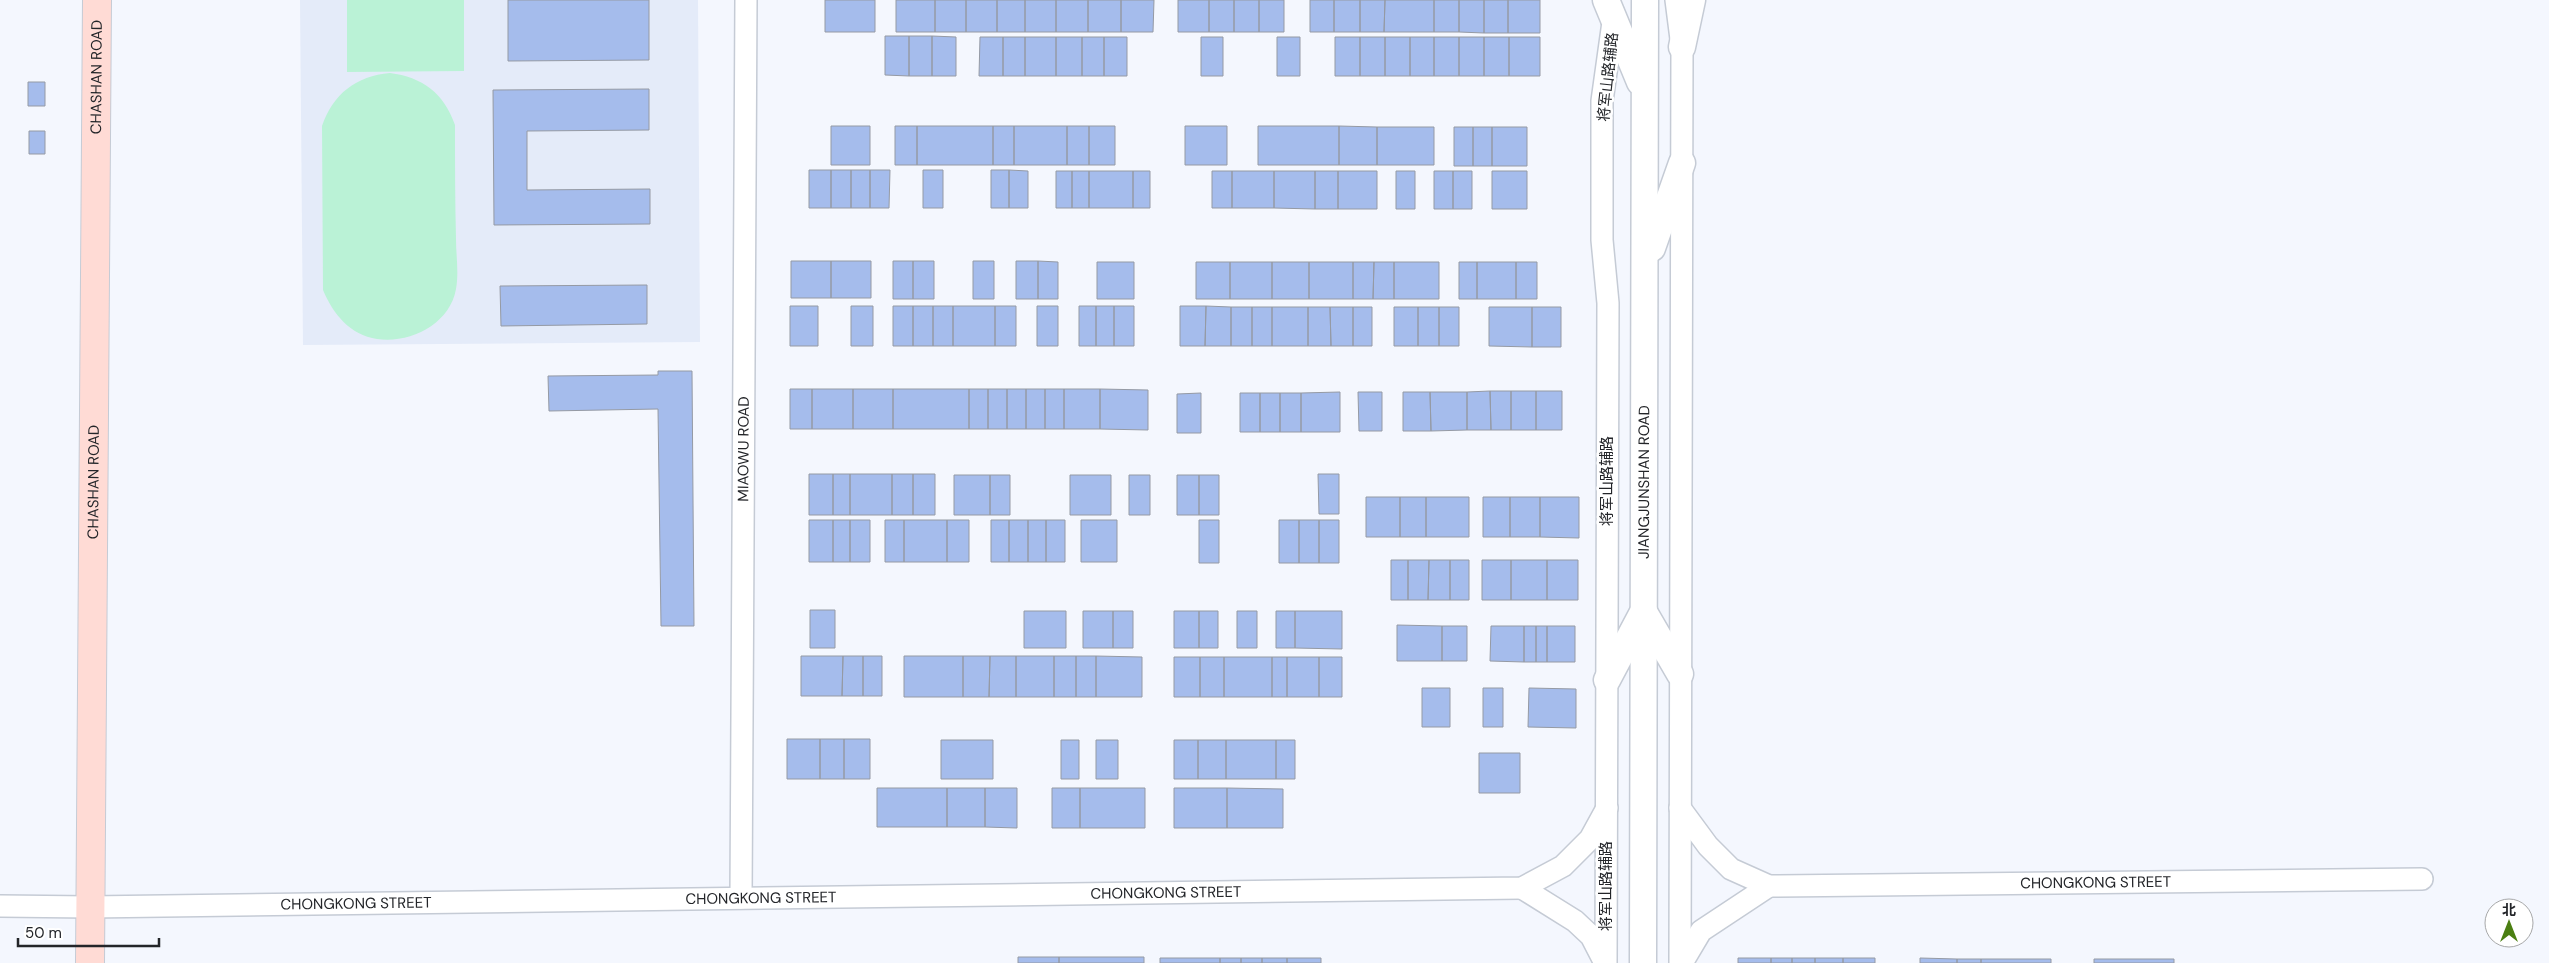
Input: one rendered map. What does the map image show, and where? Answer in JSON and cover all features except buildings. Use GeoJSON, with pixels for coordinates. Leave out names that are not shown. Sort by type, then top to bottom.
{"type":"FeatureCollection","features":[{"type":"Feature","properties":{"kind":"main road","name":"CHASHAN ROAD"},"geometry":{"type":"LineString","coordinates":[[90,963],[97,0]]}},
{"type":"Feature","properties":{"kind":"street","name":"MIAOWU ROAD"},"geometry":{"type":"LineString","coordinates":[[741,898],[746,0]]}},
{"type":"Feature","properties":{"kind":"street","name":"JIANGJUNSHAN ROAD"},"geometry":{"type":"LineString","coordinates":[[1643,963],[1646,0]]}},
{"type":"Feature","properties":{"kind":"street"},"geometry":{"type":"LineString","coordinates":[[1676,0],[1682,47],[1681,963]]}},
{"type":"Feature","properties":{"kind":"street"},"geometry":{"type":"LineString","coordinates":[[1682,47],[1692,0]]}},
{"type":"Feature","properties":{"kind":"street"},"geometry":{"type":"LineString","coordinates":[[1612,6],[1645,95]]}},
{"type":"Feature","properties":{"kind":"street","name":"将军山路辅路"},"geometry":{"type":"LineString","coordinates":[[1605,963],[1608,303],[1602,240],[1602,101],[1612,6]]}},
{"type":"Feature","properties":{"kind":"street"},"geometry":{"type":"LineString","coordinates":[[1645,267],[1682,163]]}},
{"type":"Feature","properties":{"kind":"street"},"geometry":{"type":"LineString","coordinates":[[1607,680],[1644,612]]}},
{"type":"Feature","properties":{"kind":"street"},"geometry":{"type":"LineString","coordinates":[[1644,612],[1680,674]]}},
{"type":"Feature","properties":{"kind":"street","name":"CHONGKONG STREET"},"geometry":{"type":"LineString","coordinates":[[0,906],[1522,888],[1563,866],[1590,839],[1607,808]]}},
{"type":"Feature","properties":{"kind":"street","name":"CHONGKONG STREET"},"geometry":{"type":"LineString","coordinates":[[1680,808],[1708,846],[1731,869],[1769,886],[2422,879]]}},
{"type":"Feature","properties":{"kind":"street"},"geometry":{"type":"LineString","coordinates":[[1681,963],[1701,931],[1769,886]]}},
{"type":"Feature","properties":{"kind":"street"},"geometry":{"type":"LineString","coordinates":[[1522,888],[1574,921],[1591,936],[1605,963]]}},
{"type":"Feature","properties":{"kind":"shaded area"},"geometry":{"type":"Polygon","coordinates":[[[300,0],[698,0],[700,342],[303,345],[300,0]]]}},
{"type":"Feature","properties":{"kind":"green space"},"geometry":{"type":"Polygon","coordinates":[[[347,0],[464,0],[464,71],[347,72],[347,0]]]}},
{"type":"Feature","properties":{"kind":"green space"},"geometry":{"type":"Polygon","coordinates":[[[390,73],[412,78],[430,89],[445,104],[455,125],[457,283],[452,301],[446,312],[437,322],[415,335],[390,340],[367,337],[351,328],[337,315],[323,290],[322,126],[332,105],[347,89],[367,78],[390,73]]]}}]}
